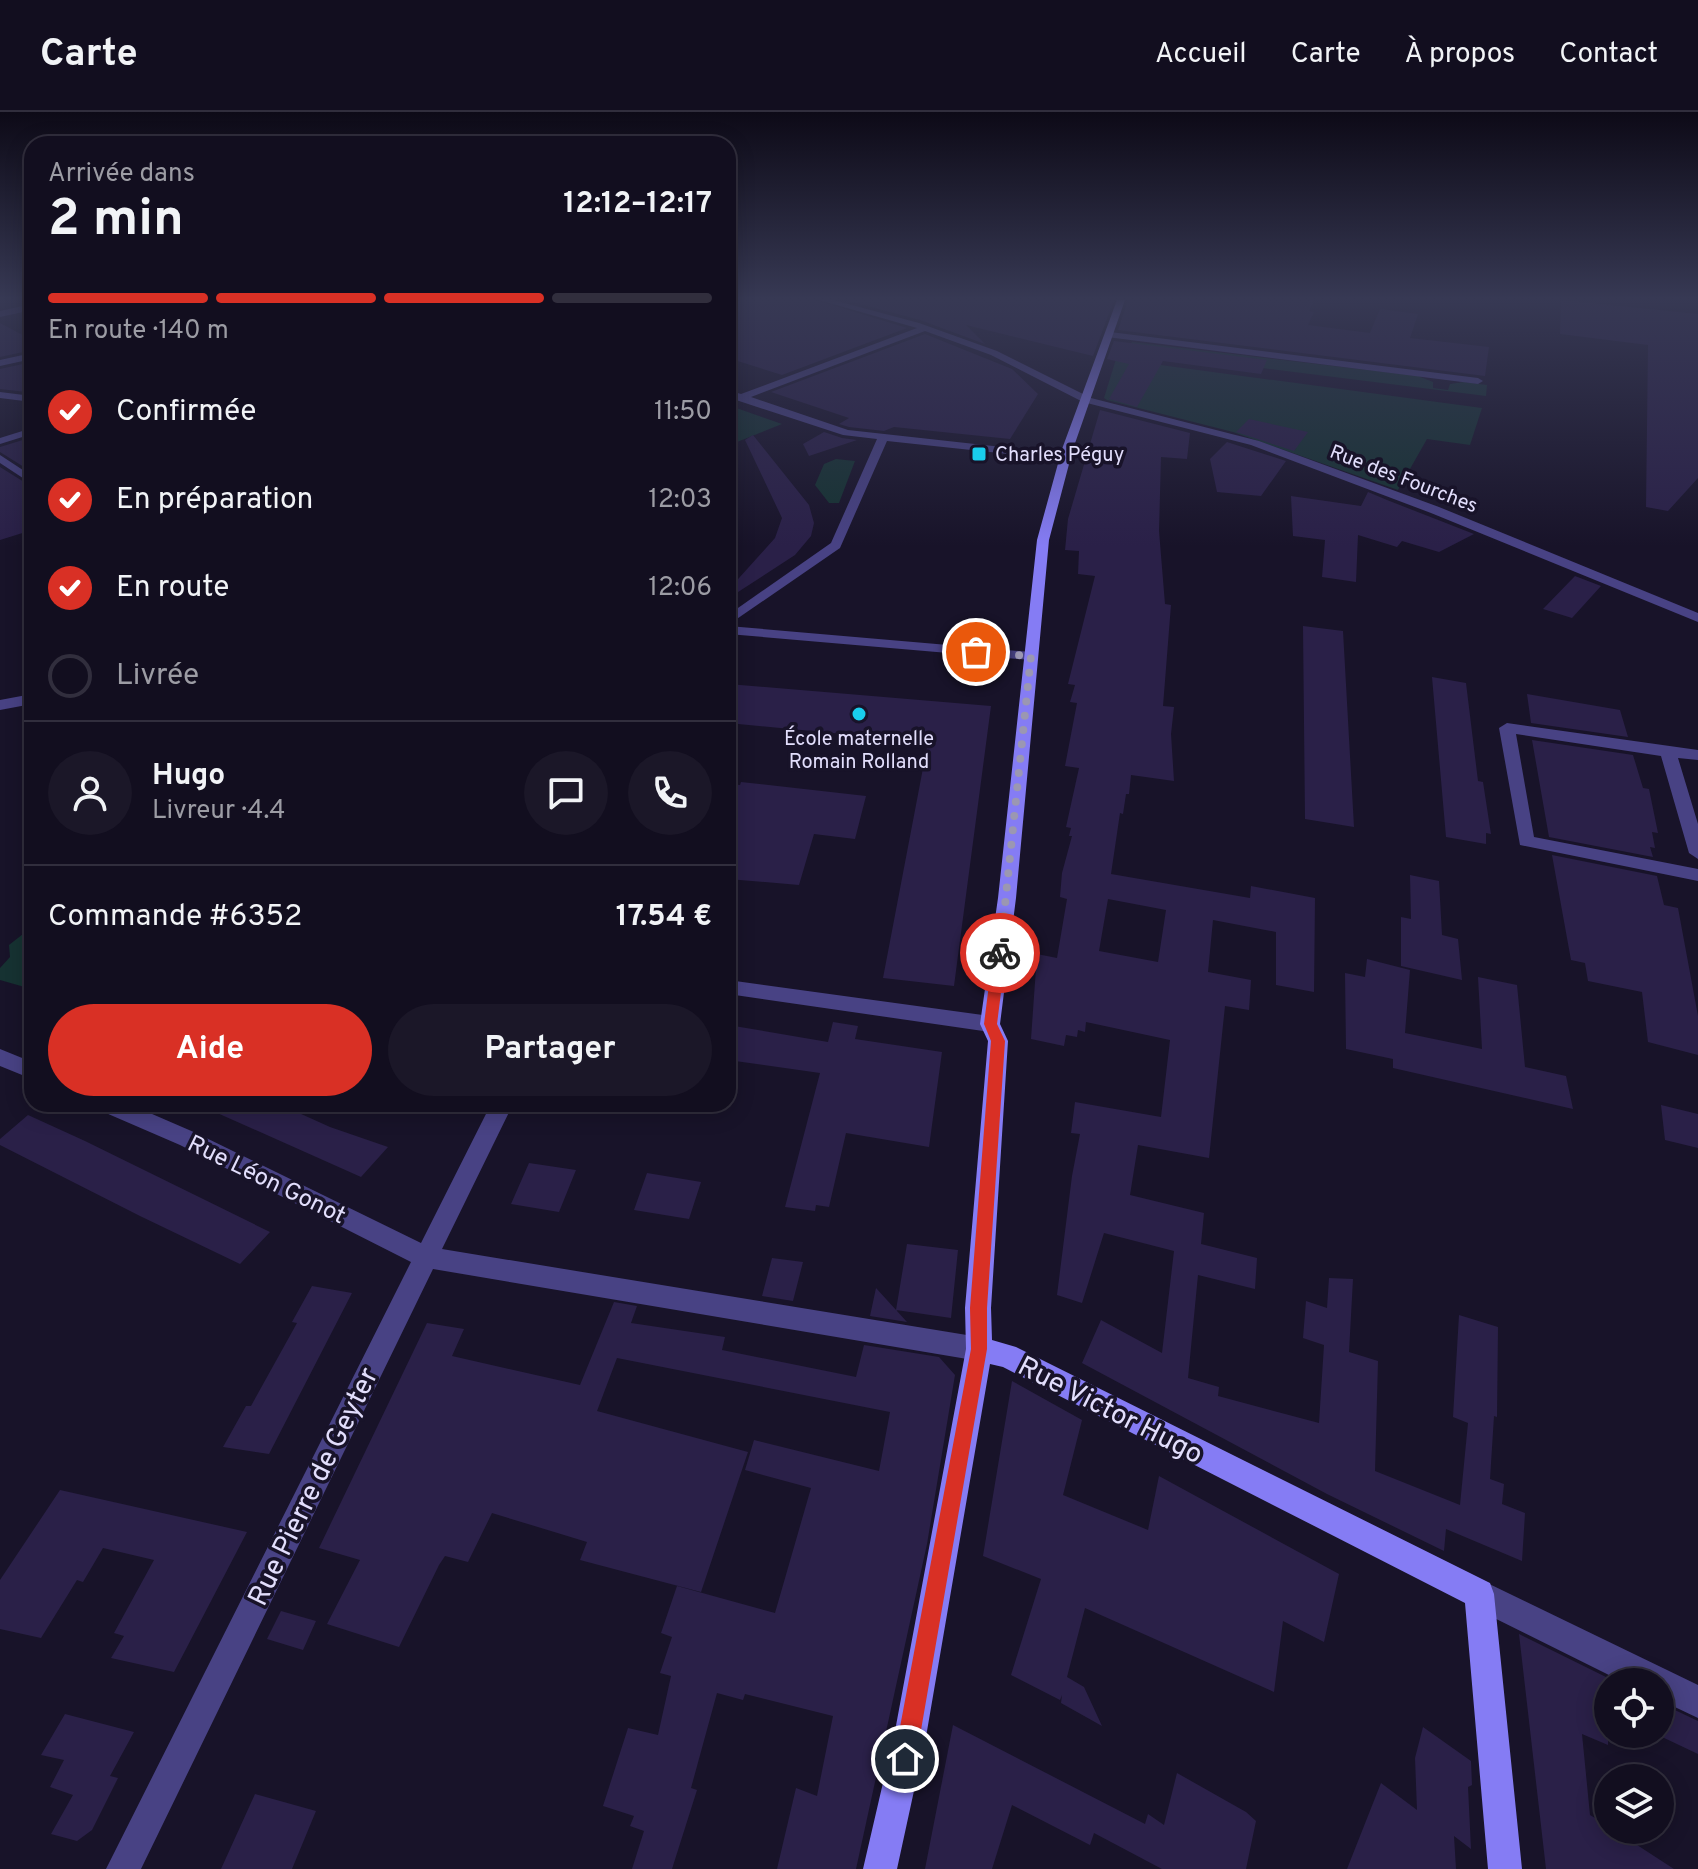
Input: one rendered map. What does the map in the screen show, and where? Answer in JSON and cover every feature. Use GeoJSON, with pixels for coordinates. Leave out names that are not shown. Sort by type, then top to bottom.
{"type":"FeatureCollection","features":[{"type":"Feature","properties":{"kind":"street"},"geometry":{"type":"LineString","coordinates":[[740,398],[782,382]]}},
{"type":"Feature","properties":{"kind":"street","name":"Rue des Fourches"},"geometry":{"type":"LineString","coordinates":[[1051,382],[1087,400],[1255,443],[1435,510],[1698,618]]}},
{"type":"Feature","properties":{"kind":"street"},"geometry":{"type":"LineString","coordinates":[[880,1869],[911,1731],[979,1349],[978,1308],[998,1041],[990,1024],[1007,898],[1046,525],[1093,382]]}},
{"type":"Feature","properties":{"kind":"street"},"geometry":{"type":"LineString","coordinates":[[0,395],[24,398]]}},
{"type":"Feature","properties":{"kind":"street"},"geometry":{"type":"LineString","coordinates":[[736,396],[847,433],[1066,457]]}},
{"type":"Feature","properties":{"kind":"street"},"geometry":{"type":"LineString","coordinates":[[0,441],[24,434]]}},
{"type":"Feature","properties":{"kind":"street"},"geometry":{"type":"LineString","coordinates":[[736,615],[836,545],[883,438]]}},
{"type":"Feature","properties":{"kind":"street"},"geometry":{"type":"LineString","coordinates":[[0,458],[24,475]]}},
{"type":"Feature","properties":{"kind":"street"},"geometry":{"type":"LineString","coordinates":[[736,631],[1031,656]]}},
{"type":"Feature","properties":{"kind":"street"},"geometry":{"type":"LineString","coordinates":[[0,705],[24,700]]}},
{"type":"Feature","properties":{"kind":"street"},"geometry":{"type":"LineString","coordinates":[[1698,755],[1507,728],[1526,841],[1698,875]]}},
{"type":"Feature","properties":{"kind":"street"},"geometry":{"type":"LineString","coordinates":[[1668,752],[1698,853]]}},
{"type":"Feature","properties":{"kind":"street"},"geometry":{"type":"LineString","coordinates":[[736,988],[990,1024]]}},
{"type":"Feature","properties":{"kind":"street"},"geometry":{"type":"LineString","coordinates":[[0,1057],[24,1068]]}},
{"type":"Feature","properties":{"kind":"street","name":"Rue Léon Gonot"},"geometry":{"type":"LineString","coordinates":[[126,1112],[188,1139],[425,1257]]}},
{"type":"Feature","properties":{"kind":"street","name":"Rue Pierre de Geyter"},"geometry":{"type":"LineString","coordinates":[[123,1869],[498,1112]]}},
{"type":"Feature","properties":{"kind":"street","name":"Rue Victor Hugo"},"geometry":{"type":"LineString","coordinates":[[425,1257],[1007,1356],[1629,1668]]}},
{"type":"Feature","properties":{"kind":"street"},"geometry":{"type":"LineString","coordinates":[[1479,1594],[1505,1869]]}},
{"type":"Feature","properties":{"kind":"street","name":"Rue Victor Hugo"},"geometry":{"type":"LineString","coordinates":[[1674,1690],[1698,1702]]}},
{"type":"Feature","properties":{"kind":"green space"},"geometry":{"type":"Polygon","coordinates":[[[1109,382],[1288,382],[1482,408],[1470,445],[1427,439],[1398,490],[1233,432],[1104,398],[1109,382]]]}},
{"type":"Feature","properties":{"kind":"green space"},"geometry":{"type":"Polygon","coordinates":[[[1374,382],[1433,382],[1433,388],[1448,390],[1450,384],[1464,382],[1487,385],[1486,396],[1374,382]]]}},
{"type":"Feature","properties":{"kind":"green space"},"geometry":{"type":"Polygon","coordinates":[[[736,408],[782,424],[736,442],[736,408]]]}},
{"type":"Feature","properties":{"kind":"green space"},"geometry":{"type":"Polygon","coordinates":[[[836,459],[855,461],[839,503],[829,503],[815,485],[824,464],[836,459]]]}},
{"type":"Feature","properties":{"kind":"green space"},"geometry":{"type":"Polygon","coordinates":[[[24,933],[24,987],[0,980],[0,968],[10,957],[9,945],[24,933]]]}},
{"type":"Feature","properties":{"kind":"building"},"geometry":{"type":"Polygon","coordinates":[[[0,382],[24,382],[24,392],[0,389],[0,382]]]}},
{"type":"Feature","properties":{"kind":"building"},"geometry":{"type":"Polygon","coordinates":[[[798,382],[1026,382],[1038,394],[1010,439],[894,427],[884,431],[849,427],[839,424],[849,418],[771,392],[798,382]]]}},
{"type":"Feature","properties":{"kind":"building"},"geometry":{"type":"Polygon","coordinates":[[[1119,382],[1151,382],[1137,407],[1109,399],[1119,382]]]}},
{"type":"Feature","properties":{"kind":"building"},"geometry":{"type":"Polygon","coordinates":[[[1648,382],[1698,382],[1698,478],[1668,511],[1646,507],[1648,382]]]}},
{"type":"Feature","properties":{"kind":"building"},"geometry":{"type":"Polygon","coordinates":[[[1100,410],[1190,433],[1187,459],[1161,457],[1159,531],[1165,604],[1171,605],[1163,706],[1174,707],[1171,734],[1174,781],[1131,775],[1129,794],[1126,794],[1123,814],[1120,813],[1111,874],[1250,898],[1251,886],[1315,898],[1314,992],[1276,985],[1276,932],[1213,920],[1208,972],[1251,980],[1249,1010],[1225,1006],[1209,1158],[1138,1145],[1130,1195],[1204,1213],[1201,1244],[1257,1258],[1255,1289],[1198,1275],[1188,1378],[1219,1387],[1218,1396],[1319,1423],[1324,1345],[1303,1338],[1306,1301],[1327,1308],[1329,1278],[1353,1279],[1349,1352],[1378,1361],[1375,1471],[1460,1505],[1468,1423],[1453,1417],[1459,1315],[1498,1327],[1497,1417],[1494,1416],[1490,1479],[1504,1484],[1502,1504],[1525,1513],[1522,1561],[1446,1529],[1444,1551],[1327,1494],[1082,1363],[1101,1320],[1162,1353],[1174,1251],[1104,1233],[1082,1303],[1057,1295],[1080,1134],[1071,1133],[1075,1102],[1161,1117],[1170,1040],[1086,1022],[1085,1032],[1078,1030],[1077,1037],[1066,1035],[1064,1046],[1031,1039],[1037,954],[1057,958],[1067,899],[1060,897],[1062,873],[1072,836],[1069,836],[1071,828],[1066,827],[1079,768],[1065,766],[1077,703],[1070,702],[1075,685],[1068,684],[1095,576],[1078,574],[1079,551],[1065,550],[1068,519],[1100,410]],[[1108,899],[1099,951],[1158,962],[1166,910],[1108,899]]]}},
{"type":"Feature","properties":{"kind":"building"},"geometry":{"type":"Polygon","coordinates":[[[1249,419],[1308,432],[1294,451],[1236,432],[1249,419]]]}},
{"type":"Feature","properties":{"kind":"building"},"geometry":{"type":"Polygon","coordinates":[[[824,432],[857,440],[809,456],[803,444],[824,432]]]}},
{"type":"Feature","properties":{"kind":"building"},"geometry":{"type":"Polygon","coordinates":[[[753,435],[809,505],[814,523],[811,536],[795,555],[736,593],[736,581],[775,538],[782,518],[745,440],[753,435]]]}},
{"type":"Feature","properties":{"kind":"building"},"geometry":{"type":"Polygon","coordinates":[[[24,440],[24,467],[0,452],[0,447],[24,440]]]}},
{"type":"Feature","properties":{"kind":"building"},"geometry":{"type":"Polygon","coordinates":[[[1227,442],[1286,461],[1261,496],[1217,492],[1210,459],[1227,442]]]}},
{"type":"Feature","properties":{"kind":"building"},"geometry":{"type":"Polygon","coordinates":[[[0,467],[24,482],[24,532],[0,540],[0,467]]]}},
{"type":"Feature","properties":{"kind":"building"},"geometry":{"type":"Polygon","coordinates":[[[1368,492],[1474,534],[1439,552],[1402,541],[1397,547],[1358,535],[1356,582],[1322,577],[1325,540],[1293,536],[1291,496],[1361,506],[1368,492]]]}},
{"type":"Feature","properties":{"kind":"building"},"geometry":{"type":"Polygon","coordinates":[[[1575,576],[1601,586],[1572,618],[1543,609],[1575,576]]]}},
{"type":"Feature","properties":{"kind":"building"},"geometry":{"type":"Polygon","coordinates":[[[1303,626],[1343,631],[1354,827],[1305,819],[1303,626]]]}},
{"type":"Feature","properties":{"kind":"building"},"geometry":{"type":"Polygon","coordinates":[[[1432,677],[1466,683],[1478,781],[1483,782],[1491,834],[1486,833],[1486,844],[1446,837],[1432,677]]]}},
{"type":"Feature","properties":{"kind":"building"},"geometry":{"type":"Polygon","coordinates":[[[736,685],[991,706],[954,986],[883,978],[928,742],[736,724],[736,685]]]}},
{"type":"Feature","properties":{"kind":"building"},"geometry":{"type":"Polygon","coordinates":[[[1527,694],[1620,710],[1628,737],[1531,723],[1527,694]]]}},
{"type":"Feature","properties":{"kind":"building"},"geometry":{"type":"Polygon","coordinates":[[[1532,740],[1633,755],[1643,788],[1649,789],[1658,833],[1652,832],[1655,848],[1650,847],[1653,857],[1549,837],[1532,740]]]}},
{"type":"Feature","properties":{"kind":"building"},"geometry":{"type":"Polygon","coordinates":[[[741,782],[866,796],[855,839],[814,834],[799,885],[736,880],[736,785],[741,782]]]}},
{"type":"Feature","properties":{"kind":"building"},"geometry":{"type":"Polygon","coordinates":[[[1552,855],[1657,876],[1664,905],[1678,908],[1698,1016],[1698,1055],[1648,1042],[1642,992],[1588,981],[1585,963],[1571,960],[1552,855]]]}},
{"type":"Feature","properties":{"kind":"building"},"geometry":{"type":"Polygon","coordinates":[[[1410,875],[1439,881],[1442,935],[1458,939],[1462,980],[1401,966],[1401,917],[1411,919],[1410,875]]]}},
{"type":"Feature","properties":{"kind":"building"},"geometry":{"type":"Polygon","coordinates":[[[1367,959],[1410,970],[1405,1033],[1482,1049],[1478,977],[1517,985],[1525,1067],[1566,1076],[1573,1109],[1393,1068],[1393,1059],[1346,1049],[1345,973],[1365,977],[1367,959]]]}},
{"type":"Feature","properties":{"kind":"building"},"geometry":{"type":"Polygon","coordinates":[[[833,1022],[858,1026],[855,1039],[942,1052],[929,1147],[846,1133],[829,1207],[816,1205],[815,1211],[785,1207],[820,1073],[736,1061],[736,1026],[828,1042],[833,1022]]]}},
{"type":"Feature","properties":{"kind":"building"},"geometry":{"type":"Polygon","coordinates":[[[1661,1105],[1698,1114],[1698,1148],[1665,1140],[1661,1105]]]}},
{"type":"Feature","properties":{"kind":"building"},"geometry":{"type":"Polygon","coordinates":[[[215,1112],[297,1112],[388,1147],[361,1177],[215,1112]]]}},
{"type":"Feature","properties":{"kind":"building"},"geometry":{"type":"Polygon","coordinates":[[[28,1115],[270,1232],[240,1264],[140,1216],[0,1145],[0,1139],[28,1115]]]}},
{"type":"Feature","properties":{"kind":"building"},"geometry":{"type":"Polygon","coordinates":[[[529,1163],[576,1170],[559,1212],[511,1204],[529,1163]]]}},
{"type":"Feature","properties":{"kind":"building"},"geometry":{"type":"Polygon","coordinates":[[[647,1173],[701,1182],[689,1219],[634,1210],[647,1173]]]}},
{"type":"Feature","properties":{"kind":"building"},"geometry":{"type":"Polygon","coordinates":[[[907,1244],[958,1250],[951,1318],[896,1310],[907,1244]]]}},
{"type":"Feature","properties":{"kind":"building"},"geometry":{"type":"Polygon","coordinates":[[[772,1258],[803,1262],[793,1301],[762,1296],[772,1258]]]}},
{"type":"Feature","properties":{"kind":"building"},"geometry":{"type":"Polygon","coordinates":[[[312,1286],[352,1293],[269,1454],[223,1447],[246,1406],[251,1406],[297,1323],[292,1322],[312,1286]]]}},
{"type":"Feature","properties":{"kind":"building"},"geometry":{"type":"Polygon","coordinates":[[[876,1288],[907,1322],[870,1316],[876,1288]]]}},
{"type":"Feature","properties":{"kind":"building"},"geometry":{"type":"Polygon","coordinates":[[[614,1302],[637,1306],[631,1323],[725,1337],[722,1350],[856,1377],[864,1345],[939,1357],[955,1375],[927,1544],[856,1869],[777,1869],[796,1788],[817,1796],[833,1716],[745,1694],[743,1700],[717,1693],[691,1788],[697,1790],[672,1869],[632,1869],[644,1831],[630,1826],[634,1816],[603,1806],[628,1728],[658,1735],[671,1676],[660,1673],[672,1637],[661,1633],[677,1586],[775,1613],[811,1488],[745,1470],[754,1440],[879,1471],[890,1412],[617,1358],[597,1411],[748,1452],[701,1592],[580,1560],[587,1542],[492,1513],[468,1562],[445,1556],[399,1647],[327,1624],[360,1560],[319,1548],[427,1323],[464,1329],[452,1356],[580,1385],[614,1302]]]}},
{"type":"Feature","properties":{"kind":"building"},"geometry":{"type":"Polygon","coordinates":[[[1012,1381],[1082,1420],[1063,1495],[1148,1530],[1159,1476],[1339,1574],[1324,1642],[1283,1621],[1274,1692],[1085,1608],[1067,1677],[1084,1687],[1102,1726],[1061,1703],[1062,1695],[1060,1700],[1011,1675],[1041,1579],[983,1556],[1012,1381]]]}},
{"type":"Feature","properties":{"kind":"building"},"geometry":{"type":"Polygon","coordinates":[[[60,1490],[247,1532],[174,1672],[111,1658],[124,1636],[114,1633],[154,1560],[103,1548],[83,1582],[77,1580],[41,1638],[0,1629],[0,1580],[60,1490]]]}},
{"type":"Feature","properties":{"kind":"building"},"geometry":{"type":"Polygon","coordinates":[[[281,1611],[316,1621],[303,1650],[267,1639],[281,1611]]]}},
{"type":"Feature","properties":{"kind":"building"},"geometry":{"type":"Polygon","coordinates":[[[1519,1634],[1594,1671],[1594,1739],[1582,1734],[1590,1815],[1594,1817],[1594,1844],[1636,1844],[1674,1869],[1546,1869],[1519,1634]]]}},
{"type":"Feature","properties":{"kind":"building"},"geometry":{"type":"Polygon","coordinates":[[[1674,1710],[1698,1721],[1698,1754],[1674,1743],[1674,1710]]]}},
{"type":"Feature","properties":{"kind":"building"},"geometry":{"type":"Polygon","coordinates":[[[65,1714],[134,1732],[110,1776],[118,1778],[92,1830],[77,1841],[51,1834],[73,1795],[50,1787],[64,1760],[41,1755],[65,1714]]]}},
{"type":"Feature","properties":{"kind":"building"},"geometry":{"type":"Polygon","coordinates":[[[953,1725],[1145,1824],[1148,1814],[1164,1825],[1177,1773],[1246,1812],[1256,1821],[1246,1869],[1162,1869],[1094,1833],[1090,1845],[1012,1805],[992,1869],[925,1869],[953,1725]]]}},
{"type":"Feature","properties":{"kind":"building"},"geometry":{"type":"Polygon","coordinates":[[[1423,1727],[1471,1761],[1472,1785],[1468,1787],[1471,1849],[1454,1836],[1456,1869],[1347,1869],[1381,1783],[1417,1810],[1415,1758],[1423,1727]]]}},
{"type":"Feature","properties":{"kind":"building"},"geometry":{"type":"Polygon","coordinates":[[[255,1794],[316,1811],[292,1869],[221,1869],[255,1794]]]}},
{"type":"Feature","properties":{"kind":"way so far"},"geometry":{"type":"LineString","coordinates":[[976,652],[1031,656],[1000,953]]}},
{"type":"Feature","properties":{"kind":"place","name":"Charles Péguy"},"geometry":{"type":"Point","coordinates":[979,454]}},
{"type":"Feature","properties":{"kind":"place","name":"École maternelle Romain Rolland"},"geometry":{"type":"Point","coordinates":[859,714]}},
{"type":"Feature","properties":{"kind":"route"},"geometry":{"type":"LineString","coordinates":[[905,1759],[979,1349],[978,1308],[998,1041],[990,1024],[1000,953]]}}]}
